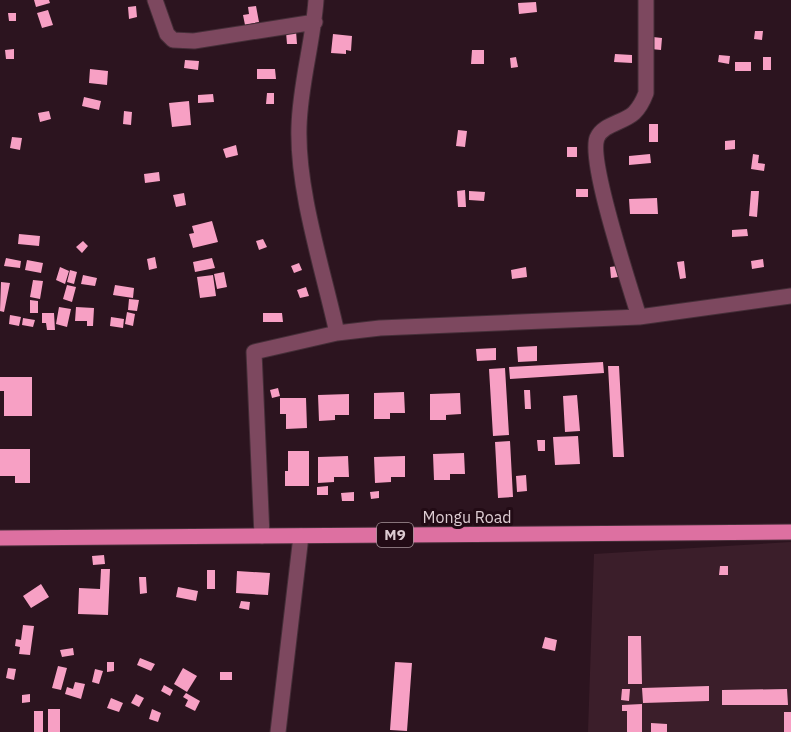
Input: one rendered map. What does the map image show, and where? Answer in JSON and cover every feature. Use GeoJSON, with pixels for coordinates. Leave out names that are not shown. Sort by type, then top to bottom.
{"type":"FeatureCollection","features":[{"type":"Feature","properties":{"kind":"main road","name":"Mongu Road"},"geometry":{"type":"LineString","coordinates":[[0,538],[791,532]]}},
{"type":"Feature","properties":{"kind":"street"},"geometry":{"type":"LineString","coordinates":[[155,0],[167,34],[172,40],[181,42],[315,22]]}},
{"type":"Feature","properties":{"kind":"street"},"geometry":{"type":"LineString","coordinates":[[316,0],[315,22],[307,53],[302,92],[300,151],[308,208],[337,333]]}},
{"type":"Feature","properties":{"kind":"street"},"geometry":{"type":"LineString","coordinates":[[639,317],[602,190],[595,152],[596,140],[601,131],[633,114],[646,93],[646,0]]}},
{"type":"Feature","properties":{"kind":"street"},"geometry":{"type":"LineString","coordinates":[[262,536],[254,352],[337,333],[380,328],[639,317],[791,296]]}},
{"type":"Feature","properties":{"kind":"street"},"geometry":{"type":"LineString","coordinates":[[278,732],[301,536]]}},
{"type":"Feature","properties":{"kind":"shaded area"},"geometry":{"type":"Polygon","coordinates":[[[791,542],[791,732],[588,732],[594,554],[791,542]]]}},
{"type":"Feature","properties":{"kind":"building"},"geometry":{"type":"Polygon","coordinates":[[[34,0],[49,0],[50,3],[36,7],[34,0]]]}},
{"type":"Feature","properties":{"kind":"building"},"geometry":{"type":"Polygon","coordinates":[[[536,2],[537,12],[519,14],[518,3],[536,2]]]}},
{"type":"Feature","properties":{"kind":"building"},"geometry":{"type":"Polygon","coordinates":[[[136,6],[137,17],[129,19],[128,7],[136,6]]]}},
{"type":"Feature","properties":{"kind":"building"},"geometry":{"type":"Polygon","coordinates":[[[256,6],[259,22],[245,25],[243,15],[249,14],[248,7],[256,6]]]}},
{"type":"Feature","properties":{"kind":"building"},"geometry":{"type":"Polygon","coordinates":[[[48,10],[53,25],[42,28],[37,13],[48,10]]]}},
{"type":"Feature","properties":{"kind":"building"},"geometry":{"type":"Polygon","coordinates":[[[8,13],[16,13],[16,21],[9,21],[8,13]]]}},
{"type":"Feature","properties":{"kind":"building"},"geometry":{"type":"Polygon","coordinates":[[[296,31],[297,44],[287,44],[286,32],[296,31]]]}},
{"type":"Feature","properties":{"kind":"building"},"geometry":{"type":"Polygon","coordinates":[[[755,31],[763,31],[762,40],[754,39],[755,31]]]}},
{"type":"Feature","properties":{"kind":"building"},"geometry":{"type":"Polygon","coordinates":[[[333,34],[352,36],[351,51],[346,50],[346,54],[331,53],[333,34]]]}},
{"type":"Feature","properties":{"kind":"building"},"geometry":{"type":"Polygon","coordinates":[[[653,37],[662,38],[661,50],[651,49],[653,37]]]}},
{"type":"Feature","properties":{"kind":"building"},"geometry":{"type":"Polygon","coordinates":[[[14,49],[14,59],[6,59],[5,50],[14,49]]]}},
{"type":"Feature","properties":{"kind":"building"},"geometry":{"type":"Polygon","coordinates":[[[472,50],[484,50],[484,64],[471,64],[472,50]]]}},
{"type":"Feature","properties":{"kind":"building"},"geometry":{"type":"Polygon","coordinates":[[[615,54],[632,55],[632,63],[614,62],[615,54]]]}},
{"type":"Feature","properties":{"kind":"building"},"geometry":{"type":"Polygon","coordinates":[[[719,55],[730,56],[729,64],[718,62],[719,55]]]}},
{"type":"Feature","properties":{"kind":"building"},"geometry":{"type":"Polygon","coordinates":[[[516,57],[518,67],[511,68],[510,58],[516,57]]]}},
{"type":"Feature","properties":{"kind":"building"},"geometry":{"type":"Polygon","coordinates":[[[763,57],[771,57],[771,70],[763,70],[763,57]]]}},
{"type":"Feature","properties":{"kind":"building"},"geometry":{"type":"Polygon","coordinates":[[[185,60],[199,61],[198,70],[184,68],[185,60]]]}},
{"type":"Feature","properties":{"kind":"building"},"geometry":{"type":"Polygon","coordinates":[[[735,62],[751,62],[751,71],[735,71],[735,62]]]}},
{"type":"Feature","properties":{"kind":"building"},"geometry":{"type":"Polygon","coordinates":[[[90,69],[108,71],[107,85],[89,83],[90,69]]]}},
{"type":"Feature","properties":{"kind":"building"},"geometry":{"type":"Polygon","coordinates":[[[257,69],[275,69],[276,79],[257,79],[257,69]]]}},
{"type":"Feature","properties":{"kind":"building"},"geometry":{"type":"Polygon","coordinates":[[[267,93],[274,93],[274,104],[266,104],[267,93]]]}},
{"type":"Feature","properties":{"kind":"building"},"geometry":{"type":"Polygon","coordinates":[[[213,94],[214,102],[198,103],[198,95],[213,94]]]}},
{"type":"Feature","properties":{"kind":"building"},"geometry":{"type":"Polygon","coordinates":[[[84,97],[101,101],[99,110],[82,106],[84,97]]]}},
{"type":"Feature","properties":{"kind":"building"},"geometry":{"type":"Polygon","coordinates":[[[189,101],[191,125],[172,127],[169,103],[189,101]]]}},
{"type":"Feature","properties":{"kind":"building"},"geometry":{"type":"Polygon","coordinates":[[[49,111],[51,119],[40,122],[38,113],[49,111]]]}},
{"type":"Feature","properties":{"kind":"building"},"geometry":{"type":"Polygon","coordinates":[[[124,111],[132,112],[131,125],[123,124],[124,111]]]}},
{"type":"Feature","properties":{"kind":"building"},"geometry":{"type":"Polygon","coordinates":[[[649,124],[658,124],[658,142],[649,142],[649,124]]]}},
{"type":"Feature","properties":{"kind":"building"},"geometry":{"type":"Polygon","coordinates":[[[458,130],[467,131],[465,147],[456,146],[458,130]]]}},
{"type":"Feature","properties":{"kind":"building"},"geometry":{"type":"Polygon","coordinates":[[[12,137],[22,138],[20,150],[10,148],[12,137]]]}},
{"type":"Feature","properties":{"kind":"building"},"geometry":{"type":"Polygon","coordinates":[[[735,140],[735,149],[725,150],[725,141],[735,140]]]}},
{"type":"Feature","properties":{"kind":"building"},"geometry":{"type":"Polygon","coordinates":[[[236,145],[238,155],[226,158],[223,149],[236,145]]]}},
{"type":"Feature","properties":{"kind":"building"},"geometry":{"type":"Polygon","coordinates":[[[567,147],[577,147],[577,157],[567,157],[567,147]]]}},
{"type":"Feature","properties":{"kind":"building"},"geometry":{"type":"Polygon","coordinates":[[[650,154],[651,163],[629,165],[629,156],[650,154]]]}},
{"type":"Feature","properties":{"kind":"building"},"geometry":{"type":"Polygon","coordinates":[[[753,154],[759,155],[758,163],[765,164],[764,171],[751,169],[753,154]]]}},
{"type":"Feature","properties":{"kind":"building"},"geometry":{"type":"Polygon","coordinates":[[[159,172],[160,181],[145,183],[144,174],[159,172]]]}},
{"type":"Feature","properties":{"kind":"building"},"geometry":{"type":"Polygon","coordinates":[[[576,189],[588,189],[588,197],[576,197],[576,189]]]}},
{"type":"Feature","properties":{"kind":"building"},"geometry":{"type":"Polygon","coordinates":[[[465,190],[466,207],[458,207],[457,191],[465,190]]]}},
{"type":"Feature","properties":{"kind":"building"},"geometry":{"type":"Polygon","coordinates":[[[469,191],[485,192],[484,201],[469,200],[469,191]]]}},
{"type":"Feature","properties":{"kind":"building"},"geometry":{"type":"Polygon","coordinates":[[[751,191],[759,191],[757,217],[749,216],[751,191]]]}},
{"type":"Feature","properties":{"kind":"building"},"geometry":{"type":"Polygon","coordinates":[[[184,193],[186,205],[176,207],[173,195],[184,193]]]}},
{"type":"Feature","properties":{"kind":"building"},"geometry":{"type":"Polygon","coordinates":[[[657,198],[658,214],[630,214],[629,199],[657,198]]]}},
{"type":"Feature","properties":{"kind":"building"},"geometry":{"type":"Polygon","coordinates":[[[212,221],[218,242],[193,248],[189,234],[194,233],[192,226],[212,221]]]}},
{"type":"Feature","properties":{"kind":"building"},"geometry":{"type":"Polygon","coordinates":[[[747,229],[748,236],[732,237],[732,230],[747,229]]]}},
{"type":"Feature","properties":{"kind":"building"},"geometry":{"type":"Polygon","coordinates":[[[19,234],[40,236],[39,246],[18,244],[19,234]]]}},
{"type":"Feature","properties":{"kind":"building"},"geometry":{"type":"Polygon","coordinates":[[[263,239],[267,247],[259,250],[256,241],[263,239]]]}},
{"type":"Feature","properties":{"kind":"building"},"geometry":{"type":"Polygon","coordinates":[[[83,241],[88,246],[82,253],[76,247],[83,241]]]}},
{"type":"Feature","properties":{"kind":"building"},"geometry":{"type":"Polygon","coordinates":[[[155,257],[157,268],[149,270],[147,259],[155,257]]]}},
{"type":"Feature","properties":{"kind":"building"},"geometry":{"type":"Polygon","coordinates":[[[6,258],[21,261],[20,268],[4,266],[6,258]]]}},
{"type":"Feature","properties":{"kind":"building"},"geometry":{"type":"Polygon","coordinates":[[[212,258],[215,268],[195,272],[193,262],[212,258]]]}},
{"type":"Feature","properties":{"kind":"building"},"geometry":{"type":"Polygon","coordinates":[[[763,259],[764,267],[752,269],[751,261],[763,259]]]}},
{"type":"Feature","properties":{"kind":"building"},"geometry":{"type":"Polygon","coordinates":[[[27,260],[43,263],[41,273],[25,270],[27,260]]]}},
{"type":"Feature","properties":{"kind":"building"},"geometry":{"type":"Polygon","coordinates":[[[684,261],[686,278],[680,279],[677,262],[684,261]]]}},
{"type":"Feature","properties":{"kind":"building"},"geometry":{"type":"Polygon","coordinates":[[[299,263],[302,270],[294,273],[291,266],[299,263]]]}},
{"type":"Feature","properties":{"kind":"building"},"geometry":{"type":"Polygon","coordinates":[[[617,266],[618,277],[611,278],[610,267],[617,266]]]}},
{"type":"Feature","properties":{"kind":"building"},"geometry":{"type":"Polygon","coordinates":[[[60,267],[69,271],[65,284],[56,280],[60,267]]]}},
{"type":"Feature","properties":{"kind":"building"},"geometry":{"type":"Polygon","coordinates":[[[526,267],[527,277],[512,279],[511,270],[526,267]]]}},
{"type":"Feature","properties":{"kind":"building"},"geometry":{"type":"Polygon","coordinates":[[[70,270],[77,272],[74,284],[67,282],[70,270]]]}},
{"type":"Feature","properties":{"kind":"building"},"geometry":{"type":"Polygon","coordinates":[[[224,272],[227,287],[217,289],[214,274],[224,272]]]}},
{"type":"Feature","properties":{"kind":"building"},"geometry":{"type":"Polygon","coordinates":[[[83,275],[97,278],[95,286],[81,284],[83,275]]]}},
{"type":"Feature","properties":{"kind":"building"},"geometry":{"type":"Polygon","coordinates":[[[213,275],[216,296],[200,298],[197,277],[213,275]]]}},
{"type":"Feature","properties":{"kind":"building"},"geometry":{"type":"Polygon","coordinates":[[[33,280],[43,281],[40,299],[30,297],[33,280]]]}},
{"type":"Feature","properties":{"kind":"building"},"geometry":{"type":"Polygon","coordinates":[[[1,282],[10,283],[4,312],[0,311],[1,282]]]}},
{"type":"Feature","properties":{"kind":"building"},"geometry":{"type":"Polygon","coordinates":[[[67,285],[76,287],[72,302],[63,299],[67,285]]]}},
{"type":"Feature","properties":{"kind":"building"},"geometry":{"type":"Polygon","coordinates":[[[115,285],[134,288],[133,298],[113,295],[115,285]]]}},
{"type":"Feature","properties":{"kind":"building"},"geometry":{"type":"Polygon","coordinates":[[[306,287],[309,296],[300,298],[297,290],[306,287]]]}},
{"type":"Feature","properties":{"kind":"building"},"geometry":{"type":"Polygon","coordinates":[[[129,299],[139,300],[137,311],[128,310],[129,299]]]}},
{"type":"Feature","properties":{"kind":"building"},"geometry":{"type":"Polygon","coordinates":[[[30,300],[38,301],[38,313],[30,313],[30,300]]]}},
{"type":"Feature","properties":{"kind":"building"},"geometry":{"type":"Polygon","coordinates":[[[59,307],[71,309],[67,327],[56,324],[59,307]]]}},
{"type":"Feature","properties":{"kind":"building"},"geometry":{"type":"Polygon","coordinates":[[[76,307],[94,308],[93,326],[87,326],[87,321],[75,321],[76,307]]]}},
{"type":"Feature","properties":{"kind":"building"},"geometry":{"type":"Polygon","coordinates":[[[127,312],[135,314],[133,326],[125,324],[127,312]]]}},
{"type":"Feature","properties":{"kind":"building"},"geometry":{"type":"Polygon","coordinates":[[[42,313],[54,313],[55,330],[47,330],[46,323],[42,323],[42,313]]]}},
{"type":"Feature","properties":{"kind":"building"},"geometry":{"type":"Polygon","coordinates":[[[263,313],[282,313],[283,322],[263,322],[263,313]]]}},
{"type":"Feature","properties":{"kind":"building"},"geometry":{"type":"Polygon","coordinates":[[[10,315],[21,317],[19,326],[9,324],[10,315]]]}},
{"type":"Feature","properties":{"kind":"building"},"geometry":{"type":"Polygon","coordinates":[[[111,317],[124,319],[123,328],[110,326],[111,317]]]}},
{"type":"Feature","properties":{"kind":"building"},"geometry":{"type":"Polygon","coordinates":[[[23,318],[35,320],[33,327],[22,325],[23,318]]]}},
{"type":"Feature","properties":{"kind":"building"},"geometry":{"type":"Polygon","coordinates":[[[537,346],[537,361],[518,362],[517,347],[537,346]]]}},
{"type":"Feature","properties":{"kind":"building"},"geometry":{"type":"Polygon","coordinates":[[[496,348],[496,360],[477,361],[476,349],[496,348]]]}},
{"type":"Feature","properties":{"kind":"building"},"geometry":{"type":"Polygon","coordinates":[[[603,362],[604,373],[510,379],[509,367],[603,362]]]}},
{"type":"Feature","properties":{"kind":"building"},"geometry":{"type":"Polygon","coordinates":[[[608,366],[619,366],[624,457],[613,457],[608,366]]]}},
{"type":"Feature","properties":{"kind":"building"},"geometry":{"type":"Polygon","coordinates":[[[505,368],[509,435],[493,436],[489,369],[505,368]]]}},
{"type":"Feature","properties":{"kind":"building"},"geometry":{"type":"Polygon","coordinates":[[[0,377],[32,377],[32,416],[4,416],[4,391],[0,391],[0,377]]]}},
{"type":"Feature","properties":{"kind":"building"},"geometry":{"type":"Polygon","coordinates":[[[278,388],[280,396],[272,398],[270,390],[278,388]]]}},
{"type":"Feature","properties":{"kind":"building"},"geometry":{"type":"Polygon","coordinates":[[[524,390],[530,390],[531,409],[525,409],[524,390]]]}},
{"type":"Feature","properties":{"kind":"building"},"geometry":{"type":"Polygon","coordinates":[[[404,392],[405,413],[390,413],[390,419],[374,419],[374,393],[404,392]]]}},
{"type":"Feature","properties":{"kind":"building"},"geometry":{"type":"Polygon","coordinates":[[[460,393],[461,414],[446,415],[446,420],[430,420],[430,394],[460,393]]]}},
{"type":"Feature","properties":{"kind":"building"},"geometry":{"type":"Polygon","coordinates":[[[349,394],[349,415],[335,415],[335,420],[319,421],[318,395],[349,394]]]}},
{"type":"Feature","properties":{"kind":"building"},"geometry":{"type":"Polygon","coordinates":[[[577,395],[580,431],[565,432],[563,396],[577,395]]]}},
{"type":"Feature","properties":{"kind":"building"},"geometry":{"type":"Polygon","coordinates":[[[280,398],[306,398],[307,428],[286,429],[286,414],[280,414],[280,398]]]}},
{"type":"Feature","properties":{"kind":"building"},"geometry":{"type":"Polygon","coordinates":[[[578,436],[580,464],[555,465],[553,437],[578,436]]]}},
{"type":"Feature","properties":{"kind":"building"},"geometry":{"type":"Polygon","coordinates":[[[537,440],[545,440],[545,451],[538,451],[537,440]]]}},
{"type":"Feature","properties":{"kind":"building"},"geometry":{"type":"Polygon","coordinates":[[[510,441],[513,497],[498,498],[495,442],[510,441]]]}},
{"type":"Feature","properties":{"kind":"building"},"geometry":{"type":"Polygon","coordinates":[[[0,449],[30,449],[30,483],[15,483],[15,476],[0,476],[0,449]]]}},
{"type":"Feature","properties":{"kind":"building"},"geometry":{"type":"Polygon","coordinates":[[[288,451],[309,451],[309,486],[285,486],[288,451]]]}},
{"type":"Feature","properties":{"kind":"building"},"geometry":{"type":"Polygon","coordinates":[[[464,453],[465,474],[450,474],[450,480],[434,480],[433,454],[464,453]]]}},
{"type":"Feature","properties":{"kind":"building"},"geometry":{"type":"Polygon","coordinates":[[[348,456],[349,477],[334,477],[334,482],[318,483],[318,457],[348,456]]]}},
{"type":"Feature","properties":{"kind":"building"},"geometry":{"type":"Polygon","coordinates":[[[405,456],[405,477],[391,477],[391,482],[375,483],[374,457],[405,456]]]}},
{"type":"Feature","properties":{"kind":"building"},"geometry":{"type":"Polygon","coordinates":[[[526,475],[527,491],[517,492],[516,476],[526,475]]]}},
{"type":"Feature","properties":{"kind":"building"},"geometry":{"type":"Polygon","coordinates":[[[328,486],[328,495],[317,495],[317,487],[328,486]]]}},
{"type":"Feature","properties":{"kind":"building"},"geometry":{"type":"Polygon","coordinates":[[[379,491],[379,498],[371,499],[370,492],[379,491]]]}},
{"type":"Feature","properties":{"kind":"building"},"geometry":{"type":"Polygon","coordinates":[[[354,492],[354,501],[342,501],[341,493],[354,492]]]}},
{"type":"Feature","properties":{"kind":"building"},"geometry":{"type":"Polygon","coordinates":[[[104,555],[105,564],[93,565],[92,556],[104,555]]]}},
{"type":"Feature","properties":{"kind":"building"},"geometry":{"type":"Polygon","coordinates":[[[720,566],[728,566],[728,575],[719,575],[720,566]]]}},
{"type":"Feature","properties":{"kind":"building"},"geometry":{"type":"Polygon","coordinates":[[[101,569],[110,569],[108,615],[78,614],[79,588],[100,589],[101,569]]]}},
{"type":"Feature","properties":{"kind":"building"},"geometry":{"type":"Polygon","coordinates":[[[207,570],[215,570],[215,589],[207,589],[207,570]]]}},
{"type":"Feature","properties":{"kind":"building"},"geometry":{"type":"Polygon","coordinates":[[[237,571],[270,573],[268,595],[236,593],[237,571]]]}},
{"type":"Feature","properties":{"kind":"building"},"geometry":{"type":"Polygon","coordinates":[[[139,577],[146,577],[147,593],[140,594],[139,577]]]}},
{"type":"Feature","properties":{"kind":"building"},"geometry":{"type":"Polygon","coordinates":[[[41,584],[49,597],[31,608],[23,596],[41,584]]]}},
{"type":"Feature","properties":{"kind":"building"},"geometry":{"type":"Polygon","coordinates":[[[178,587],[198,591],[196,601],[176,597],[178,587]]]}},
{"type":"Feature","properties":{"kind":"building"},"geometry":{"type":"Polygon","coordinates":[[[241,601],[250,602],[249,610],[239,608],[241,601]]]}},
{"type":"Feature","properties":{"kind":"building"},"geometry":{"type":"Polygon","coordinates":[[[23,625],[34,626],[30,655],[19,654],[20,647],[15,646],[16,639],[21,640],[23,625]]]}},
{"type":"Feature","properties":{"kind":"building"},"geometry":{"type":"Polygon","coordinates":[[[628,636],[641,636],[642,684],[628,684],[628,636]]]}},
{"type":"Feature","properties":{"kind":"building"},"geometry":{"type":"Polygon","coordinates":[[[545,637],[557,640],[555,651],[542,648],[545,637]]]}},
{"type":"Feature","properties":{"kind":"building"},"geometry":{"type":"Polygon","coordinates":[[[73,648],[74,655],[62,657],[60,650],[73,648]]]}},
{"type":"Feature","properties":{"kind":"building"},"geometry":{"type":"Polygon","coordinates":[[[140,658],[155,664],[151,671],[137,665],[140,658]]]}},
{"type":"Feature","properties":{"kind":"building"},"geometry":{"type":"Polygon","coordinates":[[[107,662],[114,662],[114,671],[107,672],[107,662]]]}},
{"type":"Feature","properties":{"kind":"building"},"geometry":{"type":"Polygon","coordinates":[[[395,662],[412,663],[407,731],[390,730],[395,662]]]}},
{"type":"Feature","properties":{"kind":"building"},"geometry":{"type":"Polygon","coordinates":[[[58,666],[67,668],[61,690],[52,688],[58,666]]]}},
{"type":"Feature","properties":{"kind":"building"},"geometry":{"type":"Polygon","coordinates":[[[8,668],[16,669],[14,680],[6,678],[8,668]]]}},
{"type":"Feature","properties":{"kind":"building"},"geometry":{"type":"Polygon","coordinates":[[[183,668],[197,676],[187,692],[174,684],[183,668]]]}},
{"type":"Feature","properties":{"kind":"building"},"geometry":{"type":"Polygon","coordinates":[[[95,669],[103,671],[99,684],[92,682],[95,669]]]}},
{"type":"Feature","properties":{"kind":"building"},"geometry":{"type":"Polygon","coordinates":[[[220,672],[232,672],[232,680],[220,680],[220,672]]]}},
{"type":"Feature","properties":{"kind":"building"},"geometry":{"type":"Polygon","coordinates":[[[75,682],[85,684],[81,699],[65,694],[67,687],[73,689],[75,682]]]}},
{"type":"Feature","properties":{"kind":"building"},"geometry":{"type":"Polygon","coordinates":[[[164,685],[173,690],[170,696],[161,691],[164,685]]]}},
{"type":"Feature","properties":{"kind":"building"},"geometry":{"type":"Polygon","coordinates":[[[709,686],[709,701],[643,703],[642,688],[709,686]]]}},
{"type":"Feature","properties":{"kind":"building"},"geometry":{"type":"Polygon","coordinates":[[[622,689],[630,689],[629,701],[621,700],[622,689]]]}},
{"type":"Feature","properties":{"kind":"building"},"geometry":{"type":"Polygon","coordinates":[[[787,689],[788,705],[722,705],[722,690],[787,689]]]}},
{"type":"Feature","properties":{"kind":"building"},"geometry":{"type":"Polygon","coordinates":[[[186,693],[200,701],[195,711],[185,706],[188,700],[183,697],[186,693]]]}},
{"type":"Feature","properties":{"kind":"building"},"geometry":{"type":"Polygon","coordinates":[[[30,694],[30,702],[22,703],[22,695],[30,694]]]}},
{"type":"Feature","properties":{"kind":"building"},"geometry":{"type":"Polygon","coordinates":[[[136,694],[144,698],[139,707],[131,703],[136,694]]]}},
{"type":"Feature","properties":{"kind":"building"},"geometry":{"type":"Polygon","coordinates":[[[111,698],[123,703],[119,712],[107,708],[111,698]]]}},
{"type":"Feature","properties":{"kind":"building"},"geometry":{"type":"Polygon","coordinates":[[[642,704],[642,732],[627,732],[627,711],[622,711],[622,705],[642,704]]]}},
{"type":"Feature","properties":{"kind":"building"},"geometry":{"type":"Polygon","coordinates":[[[48,709],[60,709],[60,732],[48,732],[48,709]]]}},
{"type":"Feature","properties":{"kind":"building"},"geometry":{"type":"Polygon","coordinates":[[[152,709],[161,713],[158,722],[149,719],[152,709]]]}},
{"type":"Feature","properties":{"kind":"building"},"geometry":{"type":"Polygon","coordinates":[[[34,711],[43,711],[43,732],[34,732],[34,711]]]}},
{"type":"Feature","properties":{"kind":"building"},"geometry":{"type":"Polygon","coordinates":[[[784,712],[791,712],[791,732],[784,732],[784,712]]]}},
{"type":"Feature","properties":{"kind":"building"},"geometry":{"type":"Polygon","coordinates":[[[651,723],[667,724],[667,732],[651,732],[651,723]]]}}]}
